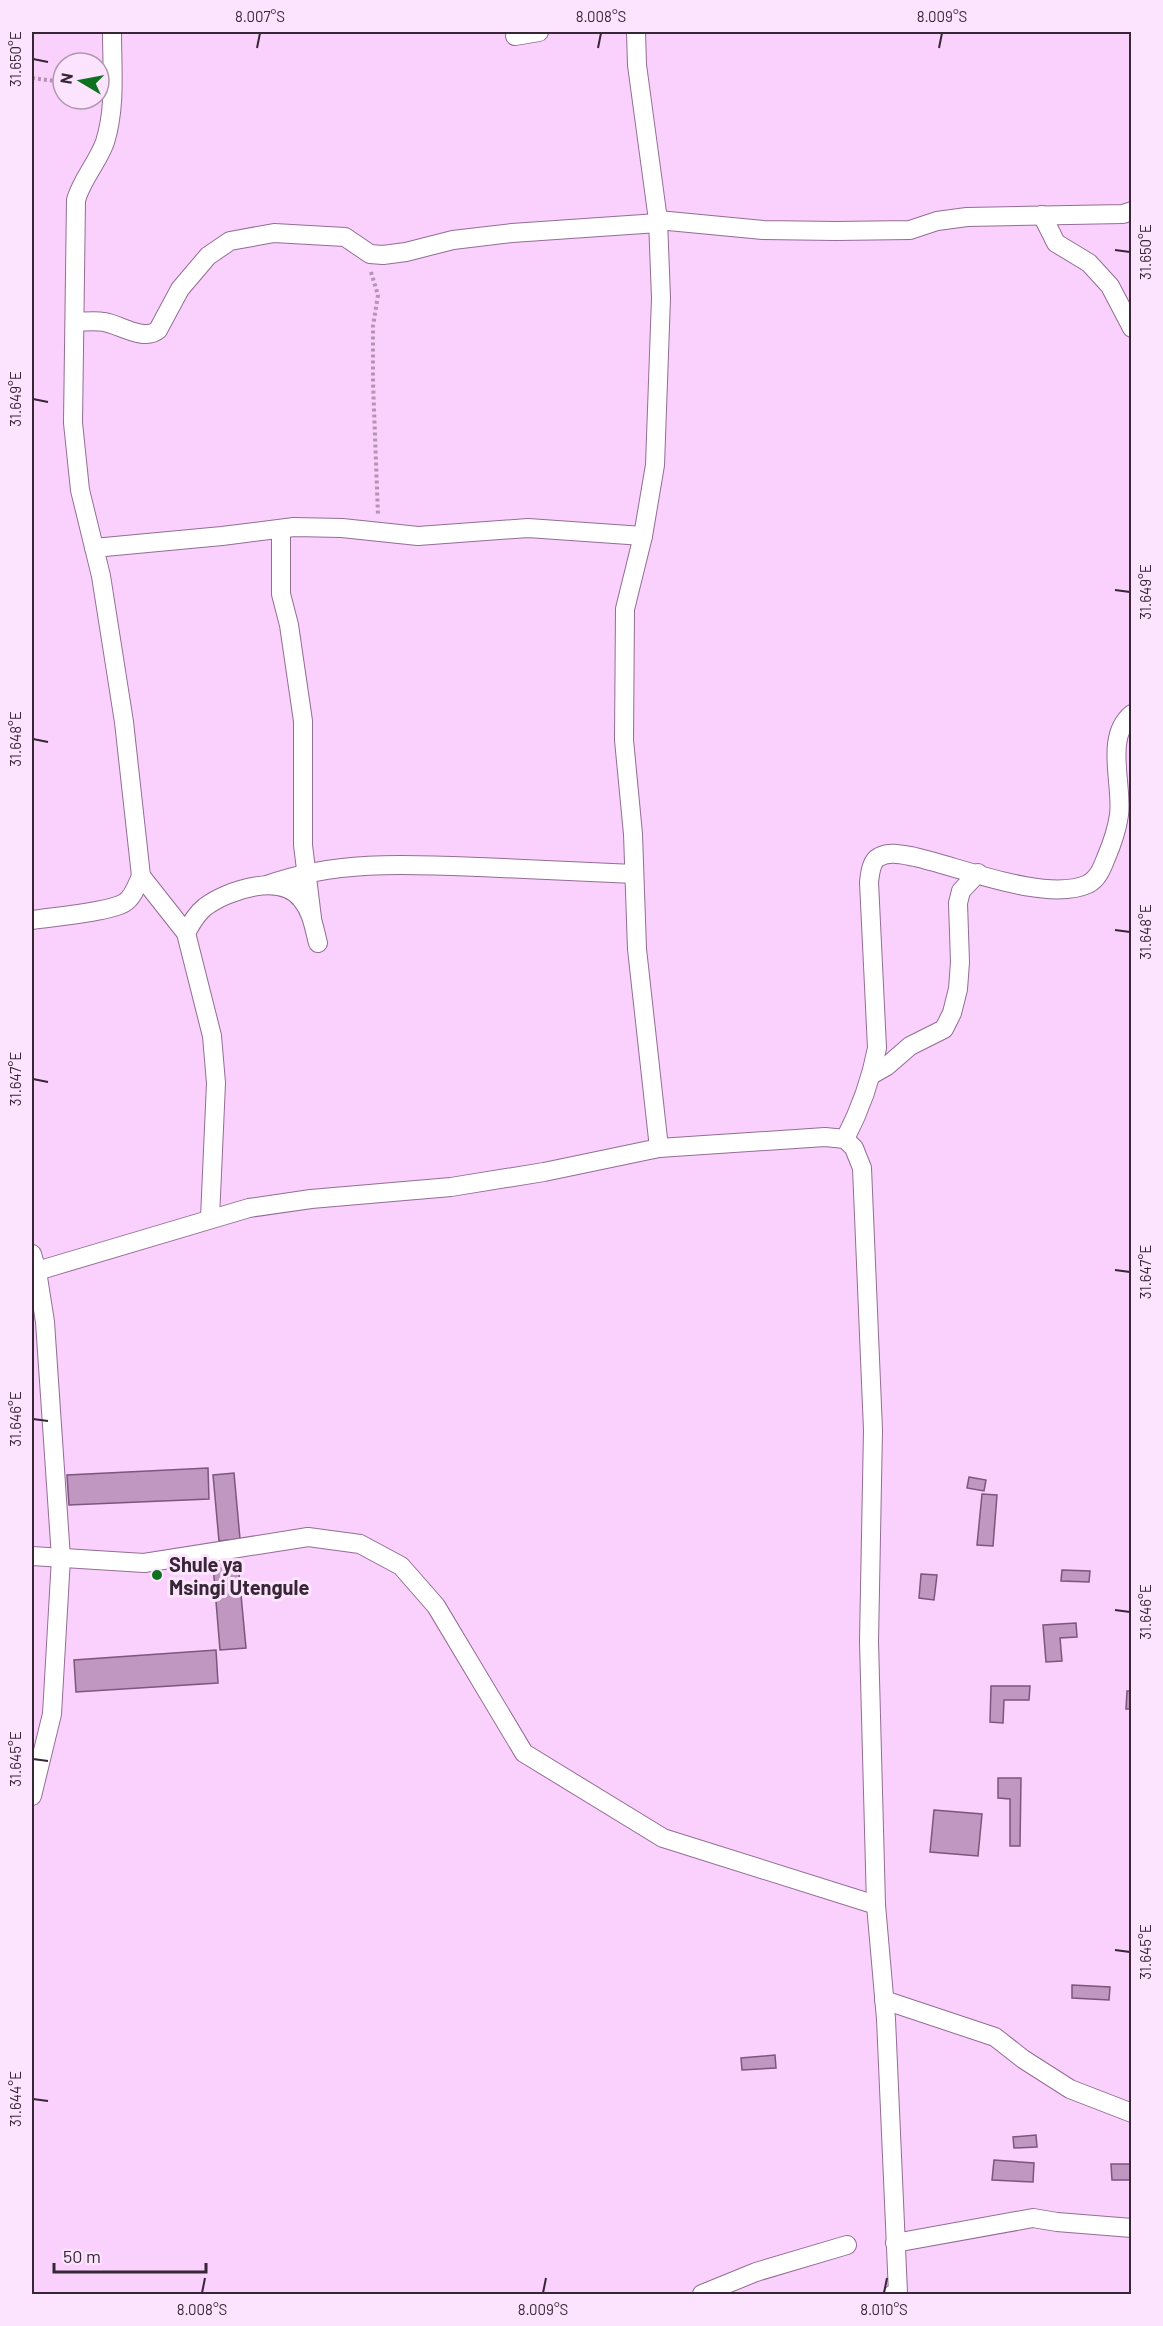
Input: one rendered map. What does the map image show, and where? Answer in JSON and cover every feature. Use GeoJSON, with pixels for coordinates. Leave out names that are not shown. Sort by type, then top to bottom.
{"type":"FeatureCollection","features":[{"type":"Feature","properties":{"kind":"street"},"geometry":{"type":"LineString","coordinates":[[32,920],[104,909],[124,903],[132,895],[141,876],[124,722],[101,576],[80,490],[73,423],[76,200],[80,186],[105,143],[113,87],[112,32]]}},
{"type":"Feature","properties":{"kind":"street"},"geometry":{"type":"LineString","coordinates":[[515,36],[539,32]]}},
{"type":"Feature","properties":{"kind":"street"},"geometry":{"type":"LineString","coordinates":[[636,32],[637,65],[658,221],[661,298],[655,465],[643,536],[625,609],[624,740],[633,834],[637,949],[659,1148]]}},
{"type":"Feature","properties":{"kind":"street"},"geometry":{"type":"LineString","coordinates":[[75,322],[106,322],[146,334],[155,333],[180,288],[208,256],[230,241],[274,233],[345,237],[370,254],[384,255],[453,240],[500,234],[658,221],[764,230],[910,230],[949,218],[1123,214],[1131,211]]}},
{"type":"Feature","properties":{"kind":"street"},"geometry":{"type":"LineString","coordinates":[[1042,215],[1056,243],[1089,263],[1110,286],[1131,328]]}},
{"type":"Feature","properties":{"kind":"street"},"geometry":{"type":"LineString","coordinates":[[94,548],[281,529],[342,528],[379,534],[418,536],[528,528],[643,536]]}},
{"type":"Feature","properties":{"kind":"street"},"geometry":{"type":"LineString","coordinates":[[281,529],[281,594],[289,625],[303,721],[303,845],[312,918],[318,943]]}},
{"type":"Feature","properties":{"kind":"street"},"geometry":{"type":"LineString","coordinates":[[845,1139],[856,1119],[873,1074],[877,1048],[869,882],[874,862],[879,857],[895,853],[1018,885],[1050,890],[1087,884],[1097,878],[1111,845],[1119,813],[1119,782],[1116,762],[1118,741],[1125,720],[1131,714]]}},
{"type":"Feature","properties":{"kind":"street"},"geometry":{"type":"LineString","coordinates":[[186,933],[194,918],[204,908],[232,893],[307,873],[389,864],[634,874]]}},
{"type":"Feature","properties":{"kind":"street"},"geometry":{"type":"LineString","coordinates":[[873,1074],[887,1066],[910,1046],[944,1029],[952,1013],[958,989],[960,962],[958,903],[961,891],[978,873]]}},
{"type":"Feature","properties":{"kind":"street"},"geometry":{"type":"LineString","coordinates":[[141,876],[186,933],[212,1036],[216,1083],[210,1218]]}},
{"type":"Feature","properties":{"kind":"street"},"geometry":{"type":"LineString","coordinates":[[267,885],[280,885],[291,890],[302,899],[312,918]]}},
{"type":"Feature","properties":{"kind":"street"},"geometry":{"type":"LineString","coordinates":[[32,1796],[52,1714],[61,1558],[45,1322],[33,1265],[249,1208],[311,1199],[462,1185],[544,1172],[659,1148],[825,1137],[845,1139],[854,1148],[862,1168],[865,1227],[873,1430],[869,1641],[876,1905],[884,2000],[896,2294]]}},
{"type":"Feature","properties":{"kind":"street"},"geometry":{"type":"LineString","coordinates":[[32,1556],[144,1563],[308,1537],[360,1544],[401,1566],[435,1606],[524,1753],[663,1838],[876,1905]]}},
{"type":"Feature","properties":{"kind":"street"},"geometry":{"type":"LineString","coordinates":[[884,2000],[995,2037],[1023,2059],[1070,2089],[1131,2113]]}},
{"type":"Feature","properties":{"kind":"street"},"geometry":{"type":"LineString","coordinates":[[895,2243],[1033,2218],[1131,2228]]}},
{"type":"Feature","properties":{"kind":"street"},"geometry":{"type":"LineString","coordinates":[[702,2295],[756,2272],[847,2245]]}},
{"type":"Feature","properties":{"kind":"path"},"geometry":{"type":"LineString","coordinates":[[32,78],[51,80]]}},
{"type":"Feature","properties":{"kind":"path"},"geometry":{"type":"LineString","coordinates":[[370,254],[371,274],[378,295],[373,326],[373,383],[379,534]]}},
{"type":"Feature","properties":{"kind":"building"},"geometry":{"type":"Polygon","coordinates":[[[208,1468],[209,1499],[69,1505],[67,1475],[208,1468]]]}},
{"type":"Feature","properties":{"kind":"building"},"geometry":{"type":"Polygon","coordinates":[[[234,1473],[240,1539],[219,1541],[213,1475],[234,1473]]]}},
{"type":"Feature","properties":{"kind":"building"},"geometry":{"type":"Polygon","coordinates":[[[969,1477],[986,1480],[984,1491],[967,1488],[969,1477]]]}},
{"type":"Feature","properties":{"kind":"building"},"geometry":{"type":"Polygon","coordinates":[[[982,1494],[997,1495],[993,1546],[977,1545],[982,1494]]]}},
{"type":"Feature","properties":{"kind":"building"},"geometry":{"type":"Polygon","coordinates":[[[238,1563],[246,1648],[220,1650],[213,1565],[238,1563]]]}},
{"type":"Feature","properties":{"kind":"building"},"geometry":{"type":"Polygon","coordinates":[[[1062,1570],[1090,1571],[1089,1582],[1061,1581],[1062,1570]]]}},
{"type":"Feature","properties":{"kind":"building"},"geometry":{"type":"Polygon","coordinates":[[[921,1574],[937,1575],[934,1600],[919,1598],[921,1574]]]}},
{"type":"Feature","properties":{"kind":"building"},"geometry":{"type":"Polygon","coordinates":[[[1076,1623],[1077,1637],[1060,1638],[1062,1661],[1046,1662],[1043,1625],[1076,1623]]]}},
{"type":"Feature","properties":{"kind":"building"},"geometry":{"type":"Polygon","coordinates":[[[216,1650],[218,1683],[76,1692],[74,1660],[216,1650]]]}},
{"type":"Feature","properties":{"kind":"building"},"geometry":{"type":"Polygon","coordinates":[[[991,1686],[1030,1686],[1029,1700],[1004,1700],[1003,1723],[990,1722],[991,1686]]]}},
{"type":"Feature","properties":{"kind":"building"},"geometry":{"type":"Polygon","coordinates":[[[1127,1691],[1132,1691],[1132,1709],[1126,1709],[1127,1691]]]}},
{"type":"Feature","properties":{"kind":"building"},"geometry":{"type":"Polygon","coordinates":[[[998,1778],[1021,1778],[1020,1846],[1010,1846],[1010,1799],[998,1798],[998,1778]]]}},
{"type":"Feature","properties":{"kind":"building"},"geometry":{"type":"Polygon","coordinates":[[[934,1810],[982,1814],[978,1856],[930,1852],[934,1810]]]}},
{"type":"Feature","properties":{"kind":"building"},"geometry":{"type":"Polygon","coordinates":[[[1072,1985],[1110,1987],[1109,2000],[1072,1998],[1072,1985]]]}},
{"type":"Feature","properties":{"kind":"building"},"geometry":{"type":"Polygon","coordinates":[[[775,2055],[776,2068],[742,2070],[741,2058],[775,2055]]]}},
{"type":"Feature","properties":{"kind":"building"},"geometry":{"type":"Polygon","coordinates":[[[1036,2135],[1037,2147],[1014,2148],[1013,2137],[1036,2135]]]}},
{"type":"Feature","properties":{"kind":"building"},"geometry":{"type":"Polygon","coordinates":[[[994,2160],[1034,2163],[1033,2182],[992,2180],[994,2160]]]}},
{"type":"Feature","properties":{"kind":"building"},"geometry":{"type":"Polygon","coordinates":[[[1111,2164],[1132,2164],[1132,2180],[1112,2180],[1111,2164]]]}},
{"type":"Feature","properties":{"kind":"place","name":"Shule ya Msingi Utengule"},"geometry":{"type":"Point","coordinates":[157,1575]}}]}
